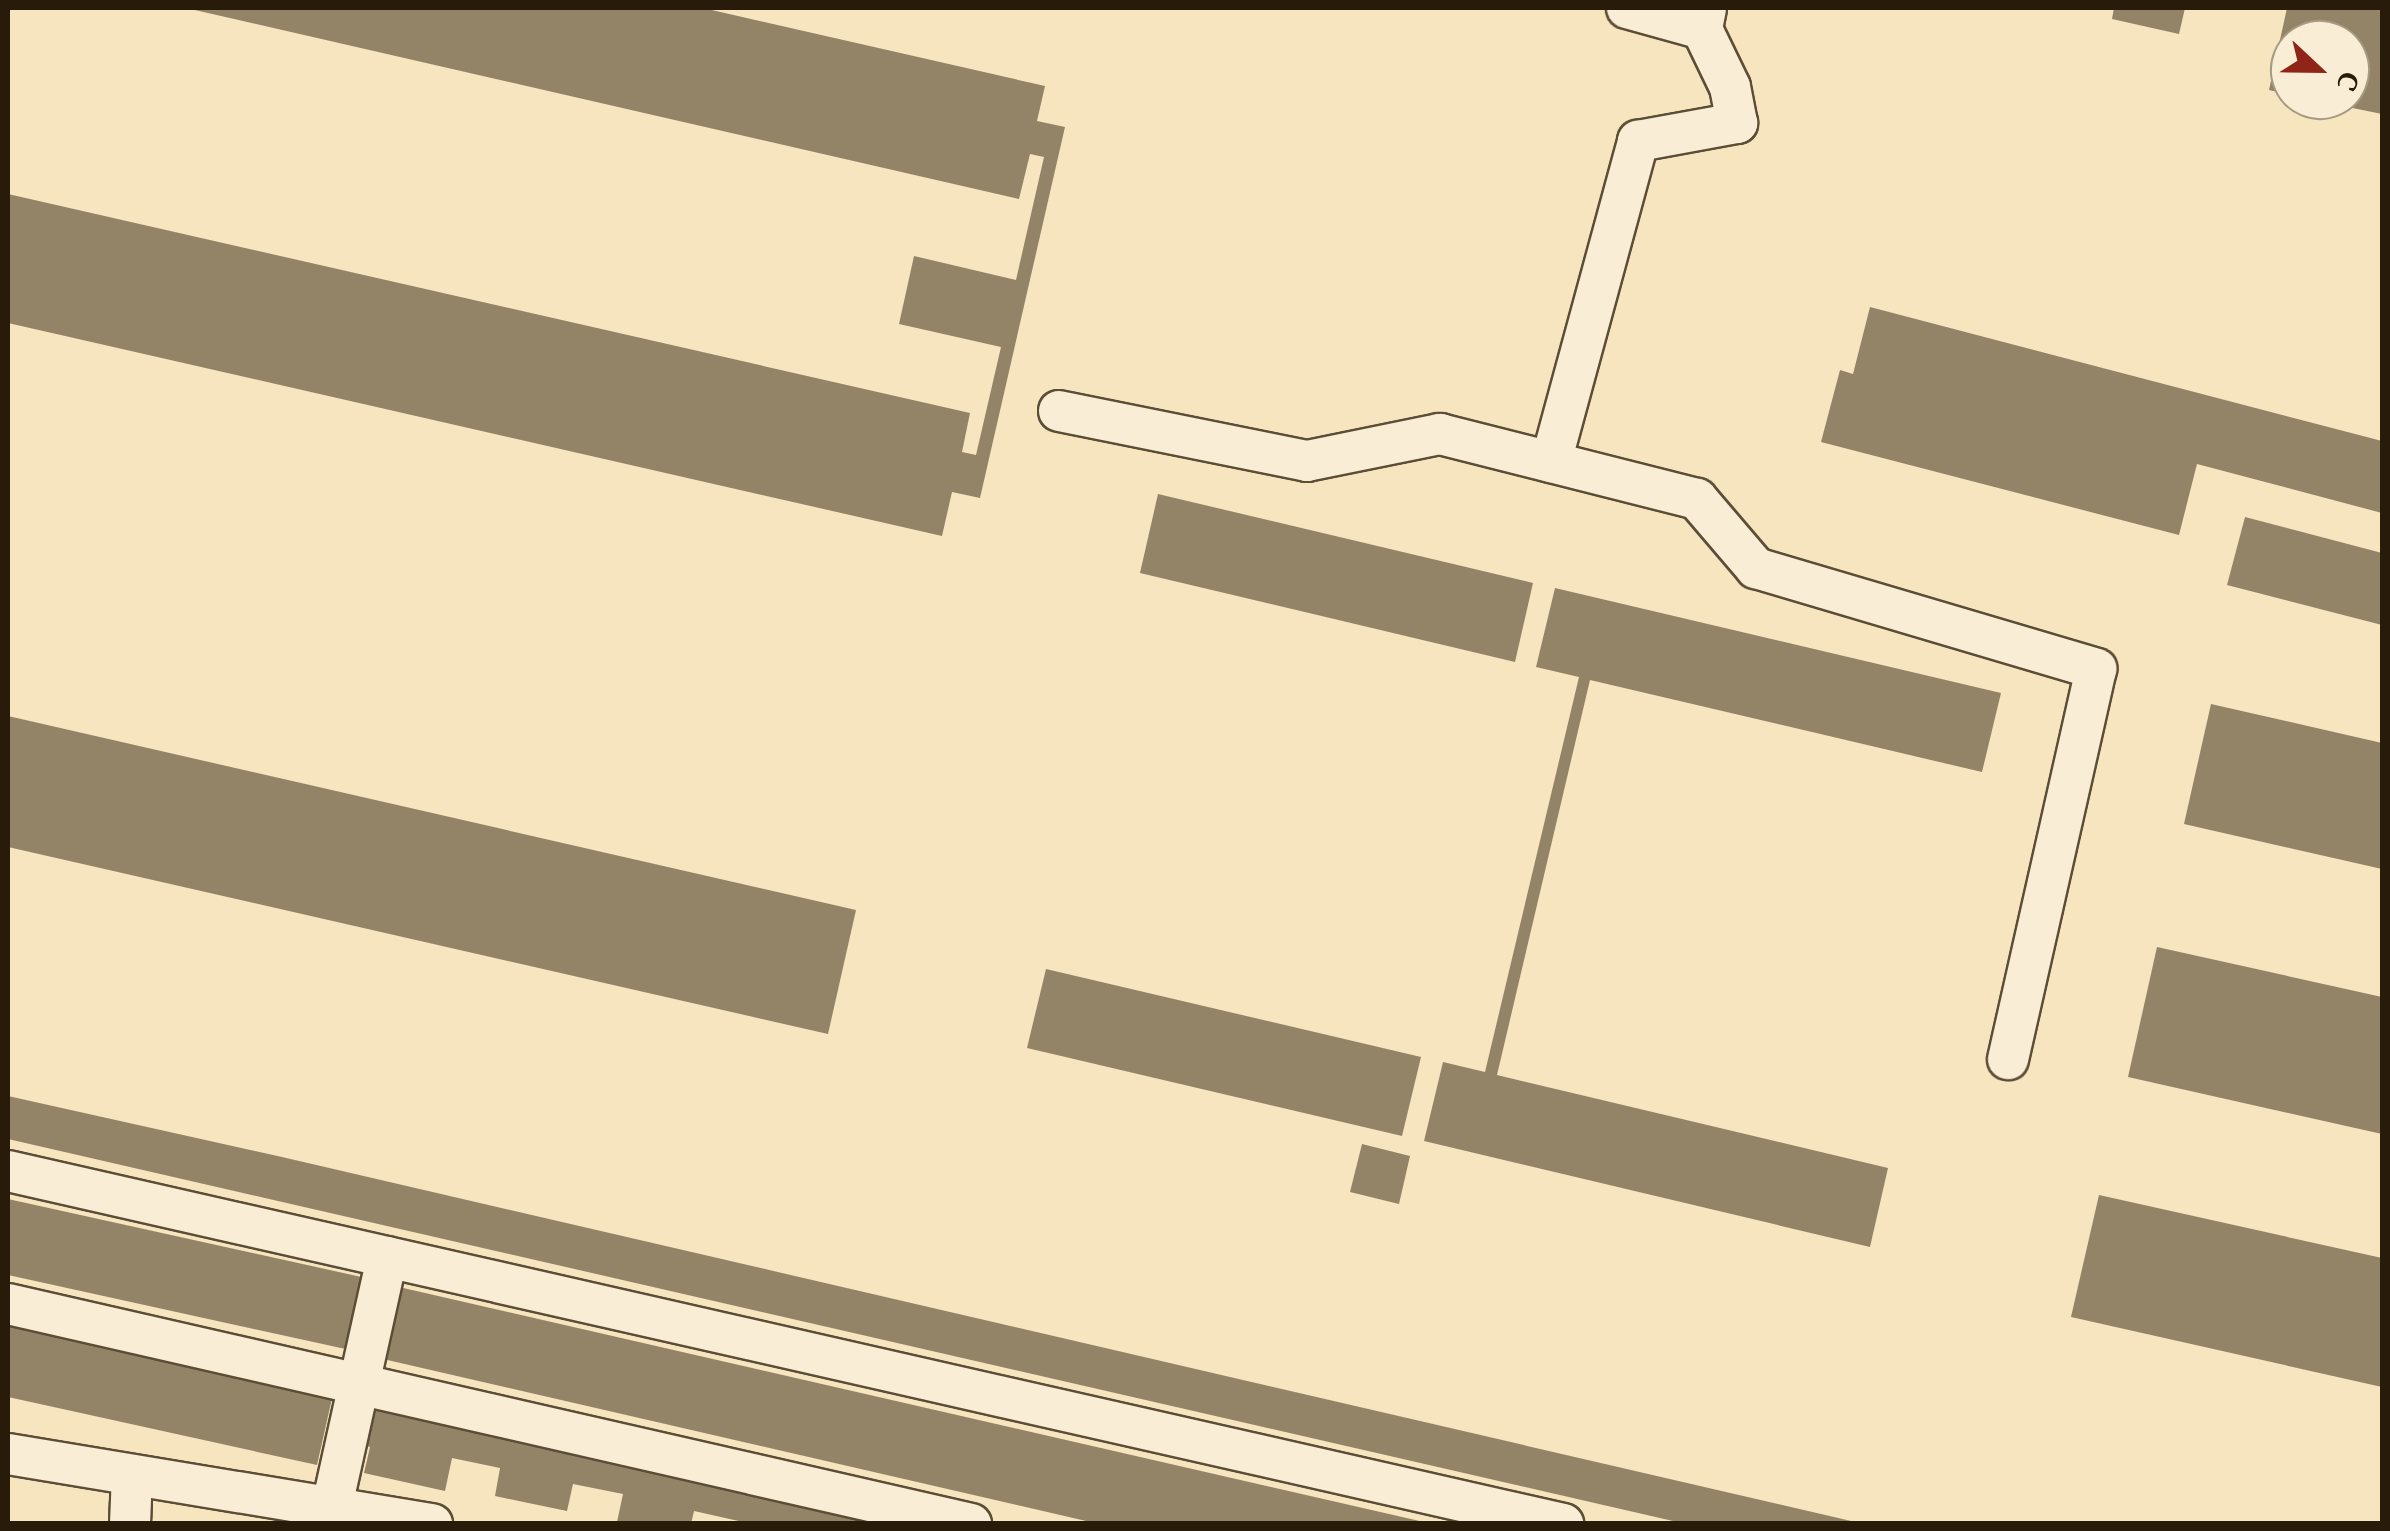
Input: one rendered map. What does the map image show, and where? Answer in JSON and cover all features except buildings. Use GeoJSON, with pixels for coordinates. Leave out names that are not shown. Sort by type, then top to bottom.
{"type":"FeatureCollection","features":[{"type":"Feature","properties":{"kind":"street"},"geometry":{"type":"LineString","coordinates":[[1551,462],[1638,141],[1737,124],[1730,88],[1704,18],[1627,8]]}},
{"type":"Feature","properties":{"kind":"street"},"geometry":{"type":"LineString","coordinates":[[1058,411],[1306,462],[1440,434],[1697,499],[1756,568],[2096,669],[2008,1060]]}},
{"type":"Feature","properties":{"kind":"street"},"geometry":{"type":"LineString","coordinates":[[8,1172],[1562,1524]]}},
{"type":"Feature","properties":{"kind":"street"},"geometry":{"type":"LineString","coordinates":[[332,1506],[387,1257]]}},
{"type":"Feature","properties":{"kind":"street"},"geometry":{"type":"LineString","coordinates":[[8,1304],[972,1524]]}},
{"type":"Feature","properties":{"kind":"street"},"geometry":{"type":"LineString","coordinates":[[8,1454],[432,1524]]}},
{"type":"Feature","properties":{"kind":"street"},"geometry":{"type":"LineString","coordinates":[[130,1524],[132,1475]]}}]}
